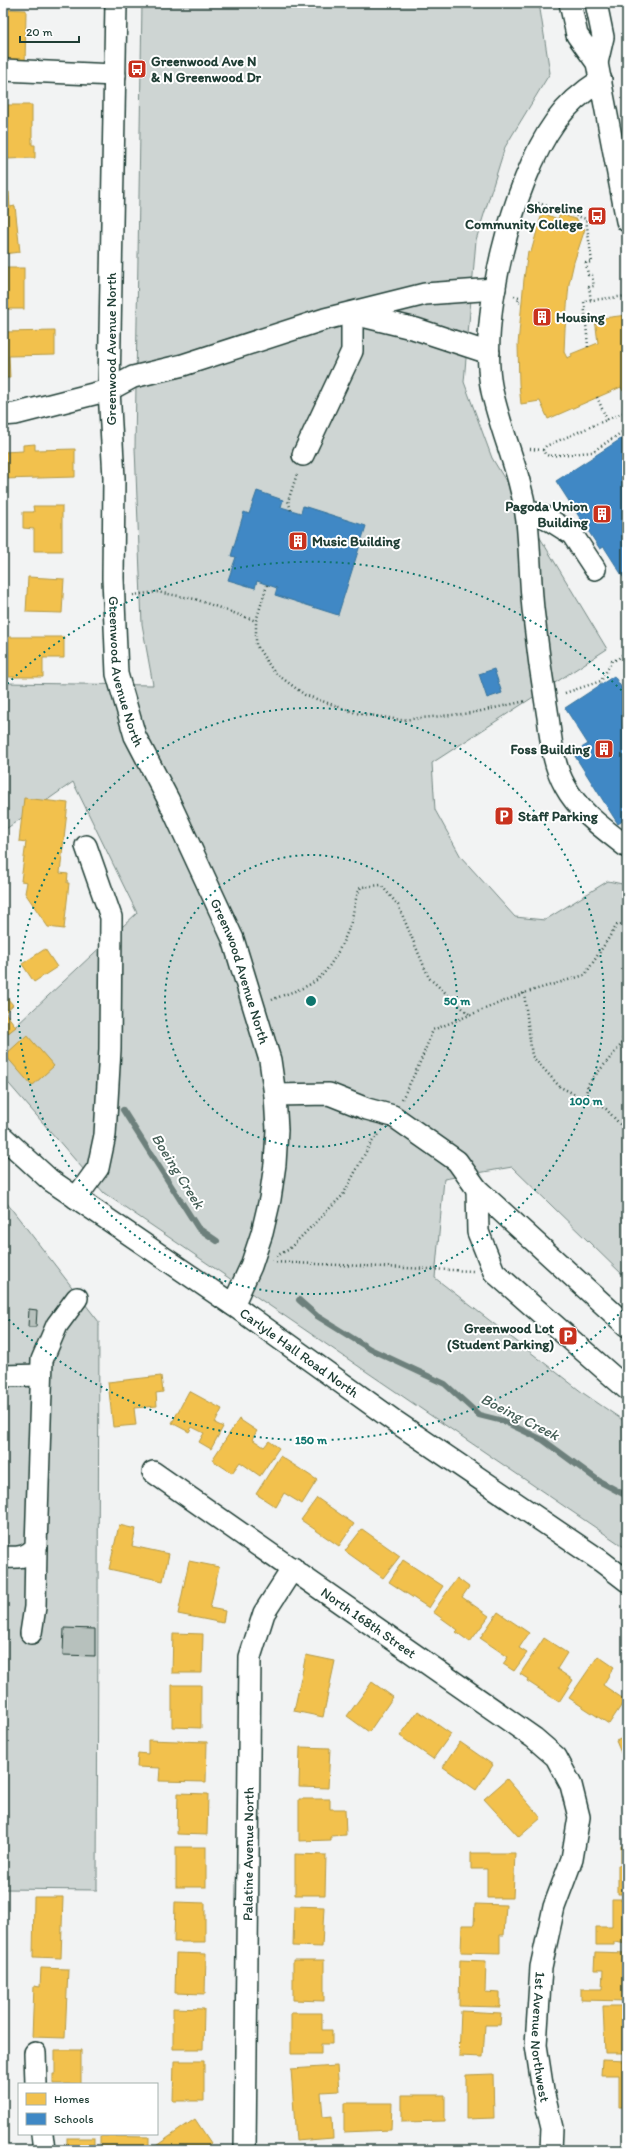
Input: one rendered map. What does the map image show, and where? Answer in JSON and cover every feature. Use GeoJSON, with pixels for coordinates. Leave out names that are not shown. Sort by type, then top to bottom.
{"type":"FeatureCollection","features":[{"type":"Feature","properties":{"kind":"street","name":"Greenwood Avenue North"},"geometry":{"type":"LineString","coordinates":[[116,3],[109,390],[114,478],[113,597],[117,674],[135,736],[168,799],[233,939],[270,1060],[275,1095],[277,1130],[275,1164],[270,1199],[257,1264],[233,1305]]}},
{"type":"Feature","properties":{"kind":"street"},"geometry":{"type":"LineString","coordinates":[[570,3],[577,35],[599,72]]}},
{"type":"Feature","properties":{"kind":"street"},"geometry":{"type":"LineString","coordinates":[[596,3],[602,37],[599,72],[627,221]]}},
{"type":"Feature","properties":{"kind":"street"},"geometry":{"type":"LineString","coordinates":[[3,70],[115,75]]}},
{"type":"Feature","properties":{"kind":"street"},"geometry":{"type":"LineString","coordinates":[[599,72],[555,122],[538,150],[510,224],[495,289],[489,353],[492,392],[517,468],[526,510],[533,609],[544,696],[552,748],[558,772],[565,786],[582,810],[627,847]]}},
{"type":"Feature","properties":{"kind":"street"},"geometry":{"type":"LineString","coordinates":[[3,415],[15,414],[109,390],[133,377],[183,365],[282,332],[425,294],[495,289]]}},
{"type":"Feature","properties":{"kind":"street"},"geometry":{"type":"LineString","coordinates":[[352,314],[416,329],[489,353]]}},
{"type":"Feature","properties":{"kind":"street"},"geometry":{"type":"LineString","coordinates":[[303,454],[352,351],[352,314]]}},
{"type":"Feature","properties":{"kind":"street"},"geometry":{"type":"LineString","coordinates":[[526,510],[545,517],[572,534],[595,569]]}},
{"type":"Feature","properties":{"kind":"street"},"geometry":{"type":"LineString","coordinates":[[76,1198],[98,1168],[105,1136],[110,1049],[111,917],[86,846]]}},
{"type":"Feature","properties":{"kind":"street"},"geometry":{"type":"LineString","coordinates":[[275,1095],[328,1094],[367,1110],[393,1116],[457,1161],[477,1189],[627,1326]]}},
{"type":"Feature","properties":{"kind":"street","name":"Carlyle Hall Road North"},"geometry":{"type":"LineString","coordinates":[[3,1138],[50,1180],[233,1305],[396,1422],[601,1561],[627,1581]]}},
{"type":"Feature","properties":{"kind":"street"},"geometry":{"type":"LineString","coordinates":[[477,1189],[478,1232],[494,1272],[627,1389]]}},
{"type":"Feature","properties":{"kind":"street"},"geometry":{"type":"LineString","coordinates":[[31,1634],[35,1607],[42,1360],[57,1325],[77,1298]]}},
{"type":"Feature","properties":{"kind":"street"},"geometry":{"type":"LineString","coordinates":[[3,1376],[41,1375]]}},
{"type":"Feature","properties":{"kind":"street","name":"North 168th Street"},"geometry":{"type":"LineString","coordinates":[[153,1472],[293,1568],[534,1738],[556,1757],[571,1785]]}},
{"type":"Feature","properties":{"kind":"street"},"geometry":{"type":"LineString","coordinates":[[3,1557],[17,1558],[29,1555],[36,1547]]}},
{"type":"Feature","properties":{"kind":"street","name":"Palatine Avenue North"},"geometry":{"type":"LineString","coordinates":[[245,2150],[250,1657],[264,1614],[293,1568]]}},
{"type":"Feature","properties":{"kind":"street","name":"1st Avenue Northwest"},"geometry":{"type":"LineString","coordinates":[[551,2150],[552,2128],[543,2091],[536,2045],[541,1967],[554,1907],[572,1859],[579,1817],[571,1785]]}},
{"type":"Feature","properties":{"kind":"street"},"geometry":{"type":"LineString","coordinates":[[35,2054],[36,2083]]}},
{"type":"Feature","properties":{"kind":"street"},"geometry":{"type":"LineString","coordinates":[[42,2135],[44,2150]]}},
{"type":"Feature","properties":{"kind":"path"},"geometry":{"type":"LineString","coordinates":[[532,201],[586,219],[592,262],[586,263],[588,275],[592,275],[594,286],[589,287],[591,300]]}},
{"type":"Feature","properties":{"kind":"path"},"geometry":{"type":"LineString","coordinates":[[588,347],[584,301],[627,296]]}},
{"type":"Feature","properties":{"kind":"path"},"geometry":{"type":"LineString","coordinates":[[517,297],[519,297],[518,302],[520,303]]}},
{"type":"Feature","properties":{"kind":"path"},"geometry":{"type":"LineString","coordinates":[[597,397],[607,420]]}},
{"type":"Feature","properties":{"kind":"path"},"geometry":{"type":"LineString","coordinates":[[543,450],[546,446],[627,411]]}},
{"type":"Feature","properties":{"kind":"path"},"geometry":{"type":"LineString","coordinates":[[538,449],[543,450],[545,454],[549,456],[592,452],[627,429]]}},
{"type":"Feature","properties":{"kind":"path"},"geometry":{"type":"LineString","coordinates":[[291,510],[288,501],[303,454]]}},
{"type":"Feature","properties":{"kind":"path"},"geometry":{"type":"LineString","coordinates":[[267,585],[256,621],[256,645],[274,672],[305,695],[356,713],[401,720],[472,713],[544,696],[564,693],[601,681],[612,661],[618,659],[627,650]]}},
{"type":"Feature","properties":{"kind":"path"},"geometry":{"type":"LineString","coordinates":[[113,597],[157,592],[195,599],[256,621]]}},
{"type":"Feature","properties":{"kind":"path"},"geometry":{"type":"LineString","coordinates":[[254,1007],[311,984],[320,978],[332,961],[350,925],[354,899],[361,887],[381,885],[398,905],[429,978],[470,1015]]}},
{"type":"Feature","properties":{"kind":"path"},"geometry":{"type":"LineString","coordinates":[[257,1264],[288,1250],[342,1195],[369,1146],[393,1116],[419,1065],[433,1030],[524,994],[585,975],[617,924],[627,922]]}},
{"type":"Feature","properties":{"kind":"path"},"geometry":{"type":"LineString","coordinates":[[524,994],[532,1056],[560,1087],[606,1109],[627,1132]]}},
{"type":"Feature","properties":{"kind":"path"},"geometry":{"type":"LineString","coordinates":[[585,1099],[588,1084],[621,1045],[627,1025]]}},
{"type":"Feature","properties":{"kind":"path"},"geometry":{"type":"LineString","coordinates":[[257,1264],[494,1272]]}},
{"type":"Feature","properties":{"kind":"shaded area"},"geometry":{"type":"Polygon","coordinates":[[[142,3],[539,3],[550,73],[505,147],[476,240],[464,382],[492,458],[607,649],[432,763],[435,810],[461,857],[515,917],[545,920],[608,881],[627,885],[627,1279],[512,1167],[444,1179],[435,1278],[583,1393],[627,1423],[627,1549],[104,1193],[3,1077],[3,1038],[137,913],[73,782],[3,831],[3,683],[153,685],[142,624],[135,448],[142,3]]]}},
{"type":"Feature","properties":{"kind":"shaded area"},"geometry":{"type":"Polygon","coordinates":[[[3,1198],[99,1322],[97,1890],[3,1889],[3,1198]]]}},
{"type":"Feature","properties":{"kind":"building: Homes"},"geometry":{"type":"Polygon","coordinates":[[[3,9],[26,10],[25,68],[3,68],[3,9]]]}},
{"type":"Feature","properties":{"kind":"building: Homes"},"geometry":{"type":"Polygon","coordinates":[[[7,105],[32,105],[32,145],[35,145],[35,158],[5,159],[3,122],[7,122],[7,105]]]}},
{"type":"Feature","properties":{"kind":"building: Homes"},"geometry":{"type":"Polygon","coordinates":[[[3,192],[9,192],[10,207],[15,206],[20,252],[3,254],[3,192]]]}},
{"type":"Feature","properties":{"kind":"building: Homes","name":"Housing"},"geometry":{"type":"Polygon","coordinates":[[[542,213],[558,219],[560,214],[578,220],[576,226],[585,229],[574,262],[569,284],[564,352],[567,358],[572,356],[571,354],[598,343],[595,319],[627,315],[627,390],[623,391],[621,387],[548,419],[540,401],[521,404],[519,384],[518,345],[524,279],[528,251],[531,252],[542,213]]]}},
{"type":"Feature","properties":{"kind":"building: Homes"},"geometry":{"type":"Polygon","coordinates":[[[3,268],[24,268],[24,309],[3,309],[3,268]]]}},
{"type":"Feature","properties":{"kind":"building: Homes"},"geometry":{"type":"Polygon","coordinates":[[[55,331],[55,355],[9,356],[10,378],[3,378],[3,332],[55,331]]]}},
{"type":"Feature","properties":{"kind":"building: Homes"},"geometry":{"type":"Polygon","coordinates":[[[35,444],[35,450],[75,449],[75,477],[3,479],[3,452],[23,451],[23,445],[35,444]]]}},
{"type":"Feature","properties":{"kind":"building: Homes"},"geometry":{"type":"Polygon","coordinates":[[[33,506],[62,506],[62,551],[34,551],[34,529],[23,528],[23,512],[34,512],[33,506]]]}},
{"type":"Feature","properties":{"kind":"building: Homes"},"geometry":{"type":"Polygon","coordinates":[[[28,577],[64,579],[62,613],[26,612],[28,577]]]}},
{"type":"Feature","properties":{"kind":"building: Homes"},"geometry":{"type":"Polygon","coordinates":[[[9,637],[64,637],[64,658],[43,658],[43,677],[9,677],[9,637]]]}},
{"type":"Feature","properties":{"kind":"building: Homes"},"geometry":{"type":"Polygon","coordinates":[[[24,798],[68,803],[60,873],[68,874],[67,883],[69,883],[64,929],[48,927],[25,893],[27,882],[21,881],[26,842],[19,841],[24,798]]]}},
{"type":"Feature","properties":{"kind":"building: Homes"},"geometry":{"type":"Polygon","coordinates":[[[45,949],[57,967],[34,982],[22,964],[45,949]]]}},
{"type":"Feature","properties":{"kind":"building: Homes"},"geometry":{"type":"Polygon","coordinates":[[[3,993],[13,1005],[5,1012],[16,1027],[3,1037],[3,993]]]}},
{"type":"Feature","properties":{"kind":"building: Homes"},"geometry":{"type":"Polygon","coordinates":[[[27,1035],[54,1066],[32,1086],[5,1055],[27,1035]]]}},
{"type":"Feature","properties":{"kind":"building: Homes"},"geometry":{"type":"Polygon","coordinates":[[[161,1376],[163,1392],[156,1393],[157,1406],[134,1408],[136,1425],[113,1427],[108,1382],[161,1376]]]}},
{"type":"Feature","properties":{"kind":"building: Homes"},"geometry":{"type":"Polygon","coordinates":[[[189,1391],[222,1409],[215,1423],[223,1427],[211,1449],[199,1442],[204,1433],[192,1427],[189,1432],[172,1423],[189,1391]]]}},
{"type":"Feature","properties":{"kind":"building: Homes"},"geometry":{"type":"Polygon","coordinates":[[[239,1419],[257,1431],[252,1439],[264,1447],[269,1441],[279,1448],[260,1476],[240,1462],[232,1473],[212,1460],[239,1419]]]}},
{"type":"Feature","properties":{"kind":"building: Homes"},"geometry":{"type":"Polygon","coordinates":[[[280,1456],[317,1480],[302,1504],[284,1493],[276,1507],[256,1494],[280,1456]]]}},
{"type":"Feature","properties":{"kind":"building: Homes"},"geometry":{"type":"Polygon","coordinates":[[[317,1498],[354,1524],[339,1546],[301,1520],[317,1498]]]}},
{"type":"Feature","properties":{"kind":"building: Homes"},"geometry":{"type":"Polygon","coordinates":[[[119,1525],[136,1529],[132,1546],[169,1554],[163,1581],[109,1569],[119,1525]]]}},
{"type":"Feature","properties":{"kind":"building: Homes"},"geometry":{"type":"Polygon","coordinates":[[[362,1529],[400,1556],[383,1578],[345,1551],[362,1529]]]}},
{"type":"Feature","properties":{"kind":"building: Homes"},"geometry":{"type":"Polygon","coordinates":[[[403,1560],[443,1586],[429,1608],[389,1582],[403,1560]]]}},
{"type":"Feature","properties":{"kind":"building: Homes"},"geometry":{"type":"Polygon","coordinates":[[[189,1561],[219,1567],[210,1608],[225,1611],[223,1623],[178,1614],[189,1561]]]}},
{"type":"Feature","properties":{"kind":"building: Homes"},"geometry":{"type":"Polygon","coordinates":[[[457,1578],[469,1587],[462,1597],[489,1616],[470,1642],[456,1632],[458,1630],[433,1612],[457,1578]]]}},
{"type":"Feature","properties":{"kind":"building: Homes"},"geometry":{"type":"Polygon","coordinates":[[[498,1612],[529,1633],[519,1648],[527,1653],[514,1671],[503,1664],[508,1657],[480,1638],[498,1612]]]}},
{"type":"Feature","properties":{"kind":"building: Homes"},"geometry":{"type":"Polygon","coordinates":[[[173,1633],[203,1634],[202,1673],[172,1673],[173,1633]]]}},
{"type":"Feature","properties":{"kind":"building: Homes"},"geometry":{"type":"Polygon","coordinates":[[[544,1638],[567,1653],[557,1669],[573,1680],[559,1702],[527,1681],[528,1679],[520,1674],[544,1638]]]}},
{"type":"Feature","properties":{"kind":"building: Homes"},"geometry":{"type":"Polygon","coordinates":[[[306,1655],[335,1661],[323,1717],[294,1711],[306,1655]]]}},
{"type":"Feature","properties":{"kind":"building: Homes"},"geometry":{"type":"Polygon","coordinates":[[[598,1656],[614,1667],[603,1685],[625,1700],[609,1724],[569,1698],[598,1656]]]}},
{"type":"Feature","properties":{"kind":"building: Homes"},"geometry":{"type":"Polygon","coordinates":[[[372,1682],[393,1697],[369,1732],[347,1716],[372,1682]]]}},
{"type":"Feature","properties":{"kind":"building: Homes"},"geometry":{"type":"Polygon","coordinates":[[[172,1685],[201,1685],[201,1728],[172,1727],[172,1685]]]}},
{"type":"Feature","properties":{"kind":"building: Homes"},"geometry":{"type":"Polygon","coordinates":[[[418,1711],[451,1734],[433,1759],[400,1736],[418,1711]]]}},
{"type":"Feature","properties":{"kind":"building: Homes"},"geometry":{"type":"Polygon","coordinates":[[[627,1736],[627,1767],[616,1741],[627,1736]]]}},
{"type":"Feature","properties":{"kind":"building: Homes"},"geometry":{"type":"Polygon","coordinates":[[[148,1740],[207,1742],[206,1782],[159,1781],[160,1768],[137,1767],[138,1753],[148,1754],[148,1740]]]}},
{"type":"Feature","properties":{"kind":"building: Homes"},"geometry":{"type":"Polygon","coordinates":[[[460,1742],[493,1765],[476,1790],[443,1767],[460,1742]]]}},
{"type":"Feature","properties":{"kind":"building: Homes"},"geometry":{"type":"Polygon","coordinates":[[[300,1747],[330,1748],[328,1788],[299,1787],[300,1747]]]}},
{"type":"Feature","properties":{"kind":"building: Homes"},"geometry":{"type":"Polygon","coordinates":[[[507,1779],[541,1818],[519,1837],[484,1799],[507,1779]]]}},
{"type":"Feature","properties":{"kind":"building: Homes"},"geometry":{"type":"Polygon","coordinates":[[[178,1793],[208,1794],[207,1835],[177,1834],[178,1793]]]}},
{"type":"Feature","properties":{"kind":"building: Homes"},"geometry":{"type":"Polygon","coordinates":[[[299,1799],[330,1799],[330,1809],[345,1809],[346,1835],[331,1836],[331,1840],[299,1841],[299,1799]]]}},
{"type":"Feature","properties":{"kind":"building: Homes"},"geometry":{"type":"Polygon","coordinates":[[[621,1846],[627,1846],[627,1894],[618,1894],[618,1865],[621,1865],[621,1846]]]}},
{"type":"Feature","properties":{"kind":"building: Homes"},"geometry":{"type":"Polygon","coordinates":[[[176,1847],[206,1847],[206,1887],[176,1887],[176,1847]]]}},
{"type":"Feature","properties":{"kind":"building: Homes"},"geometry":{"type":"Polygon","coordinates":[[[471,1853],[515,1853],[513,1898],[487,1898],[487,1869],[471,1869],[471,1853]]]}},
{"type":"Feature","properties":{"kind":"building: Homes"},"geometry":{"type":"Polygon","coordinates":[[[295,1854],[326,1855],[325,1895],[295,1895],[295,1854]]]}},
{"type":"Feature","properties":{"kind":"building: Homes"},"geometry":{"type":"Polygon","coordinates":[[[34,1897],[63,1897],[61,1958],[33,1957],[34,1897]]]}},
{"type":"Feature","properties":{"kind":"building: Homes"},"geometry":{"type":"Polygon","coordinates":[[[612,1899],[627,1899],[627,1944],[614,1942],[614,1945],[596,1945],[596,1927],[612,1927],[612,1899]]]}},
{"type":"Feature","properties":{"kind":"building: Homes"},"geometry":{"type":"Polygon","coordinates":[[[175,1902],[205,1903],[205,1942],[174,1942],[175,1902]]]}},
{"type":"Feature","properties":{"kind":"building: Homes"},"geometry":{"type":"Polygon","coordinates":[[[475,1904],[506,1905],[504,1935],[500,1935],[500,1953],[461,1952],[462,1925],[474,1925],[475,1904]]]}},
{"type":"Feature","properties":{"kind":"building: Homes"},"geometry":{"type":"Polygon","coordinates":[[[294,1906],[324,1907],[322,1947],[293,1946],[294,1906]]]}},
{"type":"Feature","properties":{"kind":"building: Homes"},"geometry":{"type":"Polygon","coordinates":[[[595,1952],[627,1953],[627,2001],[581,2000],[581,1989],[602,1989],[603,1970],[594,1970],[595,1952]]]}},
{"type":"Feature","properties":{"kind":"building: Homes"},"geometry":{"type":"Polygon","coordinates":[[[176,1953],[206,1954],[205,1994],[175,1993],[176,1953]]]}},
{"type":"Feature","properties":{"kind":"building: Homes"},"geometry":{"type":"Polygon","coordinates":[[[293,1960],[324,1960],[324,2001],[293,2000],[293,1960]]]}},
{"type":"Feature","properties":{"kind":"building: Homes"},"geometry":{"type":"Polygon","coordinates":[[[460,1960],[486,1961],[485,1992],[500,1993],[500,2007],[459,2006],[460,1960]]]}},
{"type":"Feature","properties":{"kind":"building: Homes"},"geometry":{"type":"Polygon","coordinates":[[[41,1968],[68,1969],[65,2038],[32,2037],[34,1986],[40,1987],[41,1968]]]}},
{"type":"Feature","properties":{"kind":"building: Homes"},"geometry":{"type":"Polygon","coordinates":[[[603,2006],[627,2006],[627,2053],[605,2053],[603,2006]]]}},
{"type":"Feature","properties":{"kind":"building: Homes"},"geometry":{"type":"Polygon","coordinates":[[[173,2008],[204,2009],[203,2049],[173,2049],[173,2008]]]}},
{"type":"Feature","properties":{"kind":"building: Homes"},"geometry":{"type":"Polygon","coordinates":[[[461,2011],[501,2013],[500,2025],[485,2025],[483,2057],[459,2056],[461,2011]]]}},
{"type":"Feature","properties":{"kind":"building: Homes"},"geometry":{"type":"Polygon","coordinates":[[[291,2013],[322,2013],[322,2030],[332,2030],[332,2044],[321,2044],[321,2054],[291,2054],[291,2013]]]}},
{"type":"Feature","properties":{"kind":"building: Homes"},"geometry":{"type":"Polygon","coordinates":[[[55,2050],[81,2050],[81,2083],[53,2083],[53,2074],[55,2074],[55,2050]]]}},
{"type":"Feature","properties":{"kind":"building: Homes"},"geometry":{"type":"Polygon","coordinates":[[[602,2060],[627,2061],[627,2107],[619,2107],[619,2075],[601,2075],[602,2060]]]}},
{"type":"Feature","properties":{"kind":"building: Homes"},"geometry":{"type":"Polygon","coordinates":[[[174,2061],[204,2061],[204,2101],[173,2101],[174,2061]]]}},
{"type":"Feature","properties":{"kind":"building: Homes"},"geometry":{"type":"Polygon","coordinates":[[[337,2066],[339,2091],[321,2092],[323,2117],[332,2116],[333,2138],[296,2141],[291,2069],[337,2066]]]}},
{"type":"Feature","properties":{"kind":"building: Homes"},"geometry":{"type":"Polygon","coordinates":[[[493,2074],[494,2118],[466,2119],[466,2075],[493,2074]]]}},
{"type":"Feature","properties":{"kind":"building: Homes"},"geometry":{"type":"Polygon","coordinates":[[[402,2095],[445,2095],[445,2121],[402,2122],[402,2095]]]}},
{"type":"Feature","properties":{"kind":"building: Homes"},"geometry":{"type":"Polygon","coordinates":[[[344,2103],[392,2103],[391,2130],[344,2132],[344,2103]]]}},
{"type":"Feature","properties":{"kind":"building: Homes"},"geometry":{"type":"Polygon","coordinates":[[[626,2112],[627,2150],[625,2150],[626,2112]]]}},
{"type":"Feature","properties":{"kind":"building: Homes"},"geometry":{"type":"Polygon","coordinates":[[[195,2119],[211,2143],[202,2150],[154,2150],[153,2148],[195,2119]]]}},
{"type":"Feature","properties":{"kind":"building: Homes"},"geometry":{"type":"Polygon","coordinates":[[[100,2136],[149,2137],[149,2150],[100,2150],[100,2136]]]}},
{"type":"Feature","properties":{"kind":"building: Homes"},"geometry":{"type":"Polygon","coordinates":[[[67,2138],[94,2138],[94,2150],[67,2150],[67,2138]]]}},
{"type":"Feature","properties":{"kind":"building: Schools","name":"Pagoda Union Building"},"geometry":{"type":"Polygon","coordinates":[[[627,435],[627,583],[604,547],[600,549],[556,481],[627,435]]]}},
{"type":"Feature","properties":{"kind":"building: Schools","name":"Music Building"},"geometry":{"type":"Polygon","coordinates":[[[257,491],[283,500],[281,507],[301,513],[303,506],[366,526],[338,615],[275,595],[277,588],[257,581],[255,588],[228,580],[236,557],[231,556],[244,512],[249,514],[257,491]]]}},
{"type":"Feature","properties":{"kind":"building: Schools"},"geometry":{"type":"Polygon","coordinates":[[[494,669],[502,693],[487,698],[479,674],[494,669]]]}},
{"type":"Feature","properties":{"kind":"building: Schools","name":"Foss Building"},"geometry":{"type":"Polygon","coordinates":[[[614,676],[627,696],[627,818],[618,824],[573,753],[588,744],[565,708],[614,676]]]}},
{"type":"Feature","properties":{"kind":"building: Other"},"geometry":{"type":"Polygon","coordinates":[[[29,1309],[37,1310],[36,1327],[28,1327],[29,1309]]]}},
{"type":"Feature","properties":{"kind":"building: Other"},"geometry":{"type":"Polygon","coordinates":[[[64,1628],[95,1629],[95,1656],[63,1655],[64,1628]]]}},
{"type":"Feature","properties":{"kind":"waterway","name":"Boeing Creek"},"geometry":{"type":"LineString","coordinates":[[123,1110],[198,1228],[217,1241]]}},
{"type":"Feature","properties":{"kind":"waterway","name":"Boeing Creek"},"geometry":{"type":"LineString","coordinates":[[299,1300],[317,1316],[370,1349],[445,1384],[479,1415],[503,1421],[543,1440],[599,1481],[627,1496]]}},
{"type":"Feature","properties":{"kind":"place","name":"Greenwood Ave N & N Greenwood Dr"},"geometry":{"type":"Point","coordinates":[137,69]}},
{"type":"Feature","properties":{"kind":"place","name":"Shoreline Community College"},"geometry":{"type":"Point","coordinates":[597,216]}},
{"type":"Feature","properties":{"kind":"place","name":"Housing"},"geometry":{"type":"Point","coordinates":[542,317]}},
{"type":"Feature","properties":{"kind":"place","name":"Pagoda Union Building"},"geometry":{"type":"Point","coordinates":[602,514]}},
{"type":"Feature","properties":{"kind":"place","name":"Music Building"},"geometry":{"type":"Point","coordinates":[298,541]}},
{"type":"Feature","properties":{"kind":"place","name":"Foss Building"},"geometry":{"type":"Point","coordinates":[604,749]}},
{"type":"Feature","properties":{"kind":"place","name":"Staff Parking"},"geometry":{"type":"Point","coordinates":[504,816]}},
{"type":"Feature","properties":{"kind":"place","name":"Greenwood Lot (Student Parking)"},"geometry":{"type":"Point","coordinates":[568,1336]}}]}
